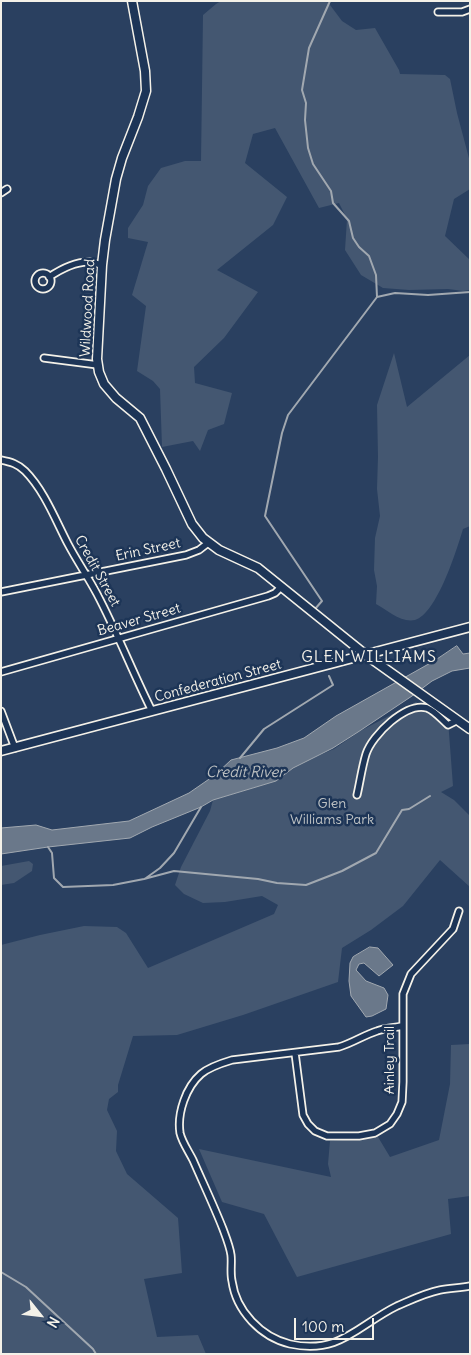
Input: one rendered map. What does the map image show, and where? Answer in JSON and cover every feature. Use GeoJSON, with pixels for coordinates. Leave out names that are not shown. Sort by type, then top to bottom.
{"type":"FeatureCollection","features":[{"type":"Feature","properties":{"kind":"street","name":"Wildwood Road"},"geometry":{"type":"LineString","coordinates":[[132,1],[145,71],[146,91],[116,179],[105,240],[97,359],[99,372],[104,384],[116,398],[140,418],[192,524],[208,543],[258,568],[366,654],[470,729]]}},
{"type":"Feature","properties":{"kind":"street"},"geometry":{"type":"LineString","coordinates":[[438,12],[462,12],[470,9]]}},
{"type":"Feature","properties":{"kind":"street"},"geometry":{"type":"LineString","coordinates":[[1,193],[7,189]]}},
{"type":"Feature","properties":{"kind":"street"},"geometry":{"type":"LineString","coordinates":[[49,277],[63,269],[79,264],[90,262],[102,265]]}},
{"type":"Feature","properties":{"kind":"street"},"geometry":{"type":"LineString","coordinates":[[44,358],[98,365]]}},
{"type":"Feature","properties":{"kind":"street","name":"Credit Street"},"geometry":{"type":"LineString","coordinates":[[1,460],[12,462],[29,476],[46,502],[119,638],[152,712]]}},
{"type":"Feature","properties":{"kind":"street","name":"Erin Street"},"geometry":{"type":"LineString","coordinates":[[1,592],[186,555],[199,550],[208,543]]}},
{"type":"Feature","properties":{"kind":"street","name":"Beaver Street"},"geometry":{"type":"LineString","coordinates":[[1,672],[268,596],[275,593],[281,587]]}},
{"type":"Feature","properties":{"kind":"street","name":"Confederation Street"},"geometry":{"type":"LineString","coordinates":[[1,751],[470,627]]}},
{"type":"Feature","properties":{"kind":"street"},"geometry":{"type":"LineString","coordinates":[[388,649],[384,656],[384,662],[396,676]]}},
{"type":"Feature","properties":{"kind":"street"},"geometry":{"type":"LineString","coordinates":[[357,795],[366,753],[372,741],[394,718],[410,709],[428,708],[437,714],[448,726],[458,720]]}},
{"type":"Feature","properties":{"kind":"street"},"geometry":{"type":"LineString","coordinates":[[1,712],[15,748]]}},
{"type":"Feature","properties":{"kind":"street","name":"Ainley Trail"},"geometry":{"type":"LineString","coordinates":[[296,1053],[304,1115],[308,1124],[315,1132],[327,1136],[358,1136],[374,1133],[390,1124],[402,1102],[403,994],[411,974],[453,929],[460,911]]}},
{"type":"Feature","properties":{"kind":"street"},"geometry":{"type":"LineString","coordinates":[[402,1026],[380,1030],[339,1047],[232,1060],[202,1073],[187,1093],[181,1112],[180,1133],[224,1232],[231,1254],[232,1282],[239,1304],[263,1332],[288,1343],[303,1346],[319,1346],[337,1342],[395,1308],[425,1294],[470,1286]]}},
{"type":"Feature","properties":{"kind":"green space"},"geometry":{"type":"Polygon","coordinates":[[[221,1],[327,1],[342,21],[356,30],[375,28],[400,74],[445,75],[450,79],[470,162],[470,189],[454,199],[445,236],[470,260],[470,290],[383,288],[361,275],[345,250],[347,219],[339,203],[319,208],[275,128],[253,134],[245,163],[287,197],[273,225],[217,270],[258,292],[224,338],[194,367],[195,383],[232,393],[224,424],[208,430],[200,451],[193,441],[162,447],[160,389],[153,381],[137,371],[146,306],[132,295],[148,242],[128,238],[128,228],[143,205],[148,186],[161,168],[185,161],[201,161],[203,15],[221,1]]]}},
{"type":"Feature","properties":{"kind":"green space"},"geometry":{"type":"Polygon","coordinates":[[[394,353],[407,407],[470,355],[470,526],[463,529],[445,580],[431,606],[423,615],[415,620],[399,618],[376,604],[375,538],[380,516],[377,489],[377,405],[394,353]]]}},
{"type":"Feature","properties":{"kind":"green space","name":"Glen Williams Park"},"geometry":{"type":"Polygon","coordinates":[[[416,702],[448,720],[453,786],[441,792],[454,800],[470,816],[470,887],[440,860],[403,906],[371,930],[342,948],[338,982],[243,1015],[177,1035],[133,1036],[118,1085],[118,1092],[109,1099],[107,1110],[117,1131],[116,1151],[127,1174],[178,1218],[182,1273],[144,1279],[157,1337],[198,1335],[206,1354],[1,1354],[1,945],[84,926],[117,927],[126,933],[148,968],[274,914],[278,905],[262,896],[225,902],[203,903],[184,894],[175,885],[181,867],[210,811],[213,800],[276,781],[296,765],[334,749],[360,731],[416,702]]]}},
{"type":"Feature","properties":{"kind":"green space"},"geometry":{"type":"Polygon","coordinates":[[[29,861],[33,864],[32,871],[14,883],[1,885],[1,866],[29,861]]]}},
{"type":"Feature","properties":{"kind":"green space"},"geometry":{"type":"Polygon","coordinates":[[[470,1044],[470,1196],[448,1199],[451,1234],[297,1277],[264,1214],[222,1202],[199,1149],[331,1177],[328,1164],[330,1141],[378,1137],[390,1157],[439,1140],[450,1084],[451,1045],[470,1044]]]}},
{"type":"Feature","properties":{"kind":"water","name":"Credit River"},"geometry":{"type":"Polygon","coordinates":[[[457,646],[463,654],[470,653],[470,668],[452,671],[432,681],[358,732],[333,748],[293,768],[276,781],[213,800],[130,838],[1,854],[1,828],[36,825],[52,830],[129,821],[189,793],[215,775],[231,760],[277,748],[304,738],[336,716],[457,646]]]}},
{"type":"Feature","properties":{"kind":"water"},"geometry":{"type":"Polygon","coordinates":[[[370,947],[378,948],[393,965],[379,976],[364,963],[359,964],[356,970],[366,981],[384,988],[388,995],[386,1009],[366,1017],[351,996],[349,981],[350,963],[353,957],[370,947]]]}},
{"type":"Feature","properties":{"kind":"waterway"},"geometry":{"type":"LineString","coordinates":[[315,609],[322,601],[265,516],[282,433],[288,415],[377,297],[376,275],[369,256],[359,247],[353,238],[349,221],[333,203],[331,191],[313,164],[308,148],[305,120],[306,103],[302,90],[309,48],[330,1]]}},
{"type":"Feature","properties":{"kind":"waterway"},"geometry":{"type":"LineString","coordinates":[[377,297],[395,293],[428,295],[470,292]]}},
{"type":"Feature","properties":{"kind":"waterway"},"geometry":{"type":"LineString","coordinates":[[240,758],[264,729],[333,685],[329,676]]}},
{"type":"Feature","properties":{"kind":"waterway"},"geometry":{"type":"LineString","coordinates":[[48,847],[52,853],[54,878],[63,887],[113,885],[174,871],[306,885],[342,871],[376,853],[402,810],[409,809],[430,796]]}},
{"type":"Feature","properties":{"kind":"waterway"},"geometry":{"type":"LineString","coordinates":[[146,878],[160,868],[174,853],[201,807]]}},
{"type":"Feature","properties":{"kind":"waterway"},"geometry":{"type":"LineString","coordinates":[[1,1272],[26,1287],[93,1349],[96,1354]]}},
{"type":"Feature","properties":{"kind":"district","name":"GLEN WILLIAMS"},"geometry":{"type":"Point","coordinates":[369,657]}}]}
